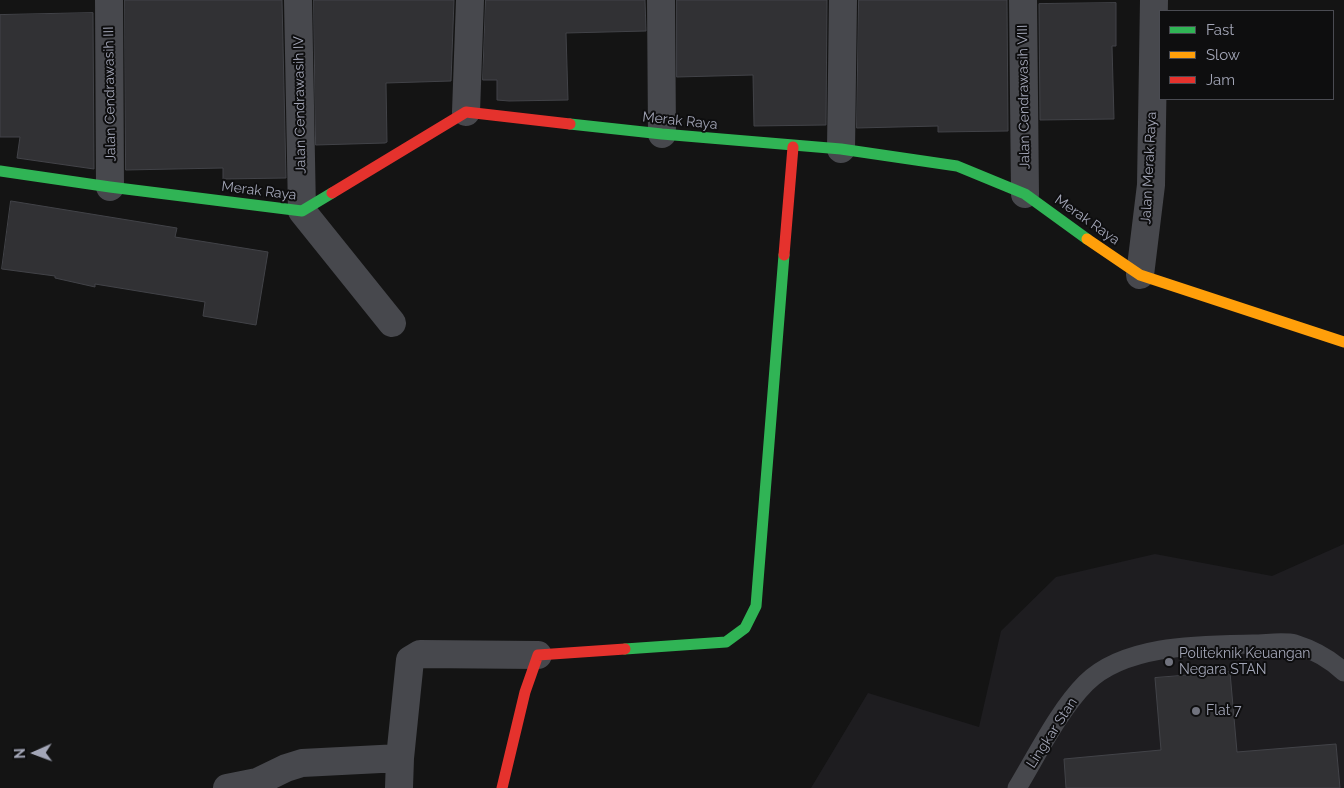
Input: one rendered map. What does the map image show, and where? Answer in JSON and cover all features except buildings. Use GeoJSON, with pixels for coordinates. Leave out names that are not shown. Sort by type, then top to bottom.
{"type":"FeatureCollection","features":[{"type":"Feature","properties":{"kind":"street","name":"Jalan Cendrawasih III"},"geometry":{"type":"LineString","coordinates":[[109,0],[110,187]]}},
{"type":"Feature","properties":{"kind":"street","name":"Jalan Cendrawasih IV"},"geometry":{"type":"LineString","coordinates":[[298,0],[302,211]]}},
{"type":"Feature","properties":{"kind":"street"},"geometry":{"type":"LineString","coordinates":[[466,112],[470,0]]}},
{"type":"Feature","properties":{"kind":"street"},"geometry":{"type":"LineString","coordinates":[[662,0],[662,134]]}},
{"type":"Feature","properties":{"kind":"street"},"geometry":{"type":"LineString","coordinates":[[841,150],[842,0]]}},
{"type":"Feature","properties":{"kind":"street","name":"Jalan Cendrawasih VIII"},"geometry":{"type":"LineString","coordinates":[[1023,0],[1026,194]]}},
{"type":"Feature","properties":{"kind":"street","name":"Jalan Merak Raya"},"geometry":{"type":"LineString","coordinates":[[1140,275],[1151,185],[1154,0]]}},
{"type":"Feature","properties":{"kind":"street","name":"Merak Raya"},"geometry":{"type":"LineString","coordinates":[[0,172],[302,211],[466,112],[662,134],[841,150],[957,166],[1026,194],[1051,214],[1140,275],[1344,342]]}},
{"type":"Feature","properties":{"kind":"street"},"geometry":{"type":"LineString","coordinates":[[399,788],[400,758],[410,660],[420,654],[538,655],[726,642],[741,633],[748,626],[756,606],[793,147]]}},
{"type":"Feature","properties":{"kind":"street"},"geometry":{"type":"LineString","coordinates":[[302,211],[392,323]]}},
{"type":"Feature","properties":{"kind":"street"},"geometry":{"type":"LineString","coordinates":[[502,788],[525,692],[538,655]]}},
{"type":"Feature","properties":{"kind":"street"},"geometry":{"type":"LineString","coordinates":[[227,788],[257,782],[286,768],[302,763],[400,758]]}},
{"type":"Feature","properties":{"kind":"lane","name":"Lingkar Stan"},"geometry":{"type":"LineString","coordinates":[[1017,788],[1067,707],[1087,682],[1115,663],[1161,650],[1217,645],[1294,644],[1329,659],[1344,672]]}},
{"type":"Feature","properties":{"kind":"shaded area","name":"Politeknik Keuangan Negara STAN"},"geometry":{"type":"Polygon","coordinates":[[[1344,544],[1344,788],[811,788],[868,693],[979,727],[1001,631],[1056,577],[1155,554],[1272,576],[1344,544]]]}},
{"type":"Feature","properties":{"kind":"traffic: fast"},"geometry":{"type":"LineString","coordinates":[[570,124],[662,134],[841,149],[957,166],[1025,194],[1087,239]]}},
{"type":"Feature","properties":{"kind":"traffic: fast"},"geometry":{"type":"LineString","coordinates":[[0,171],[302,211],[332,193]]}},
{"type":"Feature","properties":{"kind":"traffic: fast"},"geometry":{"type":"LineString","coordinates":[[625,649],[726,642],[745,628],[756,606],[784,255]]}},
{"type":"Feature","properties":{"kind":"traffic: slow"},"geometry":{"type":"LineString","coordinates":[[1087,239],[1140,275],[1344,342]]}},
{"type":"Feature","properties":{"kind":"traffic: jam"},"geometry":{"type":"LineString","coordinates":[[332,193],[466,112],[570,124]]}},
{"type":"Feature","properties":{"kind":"traffic: jam"},"geometry":{"type":"LineString","coordinates":[[784,255],[793,147]]}},
{"type":"Feature","properties":{"kind":"traffic: jam"},"geometry":{"type":"LineString","coordinates":[[502,788],[525,692],[538,655],[625,649]]}},
{"type":"Feature","properties":{"kind":"place","name":"Politeknik Keuangan Negara STAN"},"geometry":{"type":"Point","coordinates":[1169,662]}},
{"type":"Feature","properties":{"kind":"place","name":"Flat 7"},"geometry":{"type":"Point","coordinates":[1196,711]}}]}
